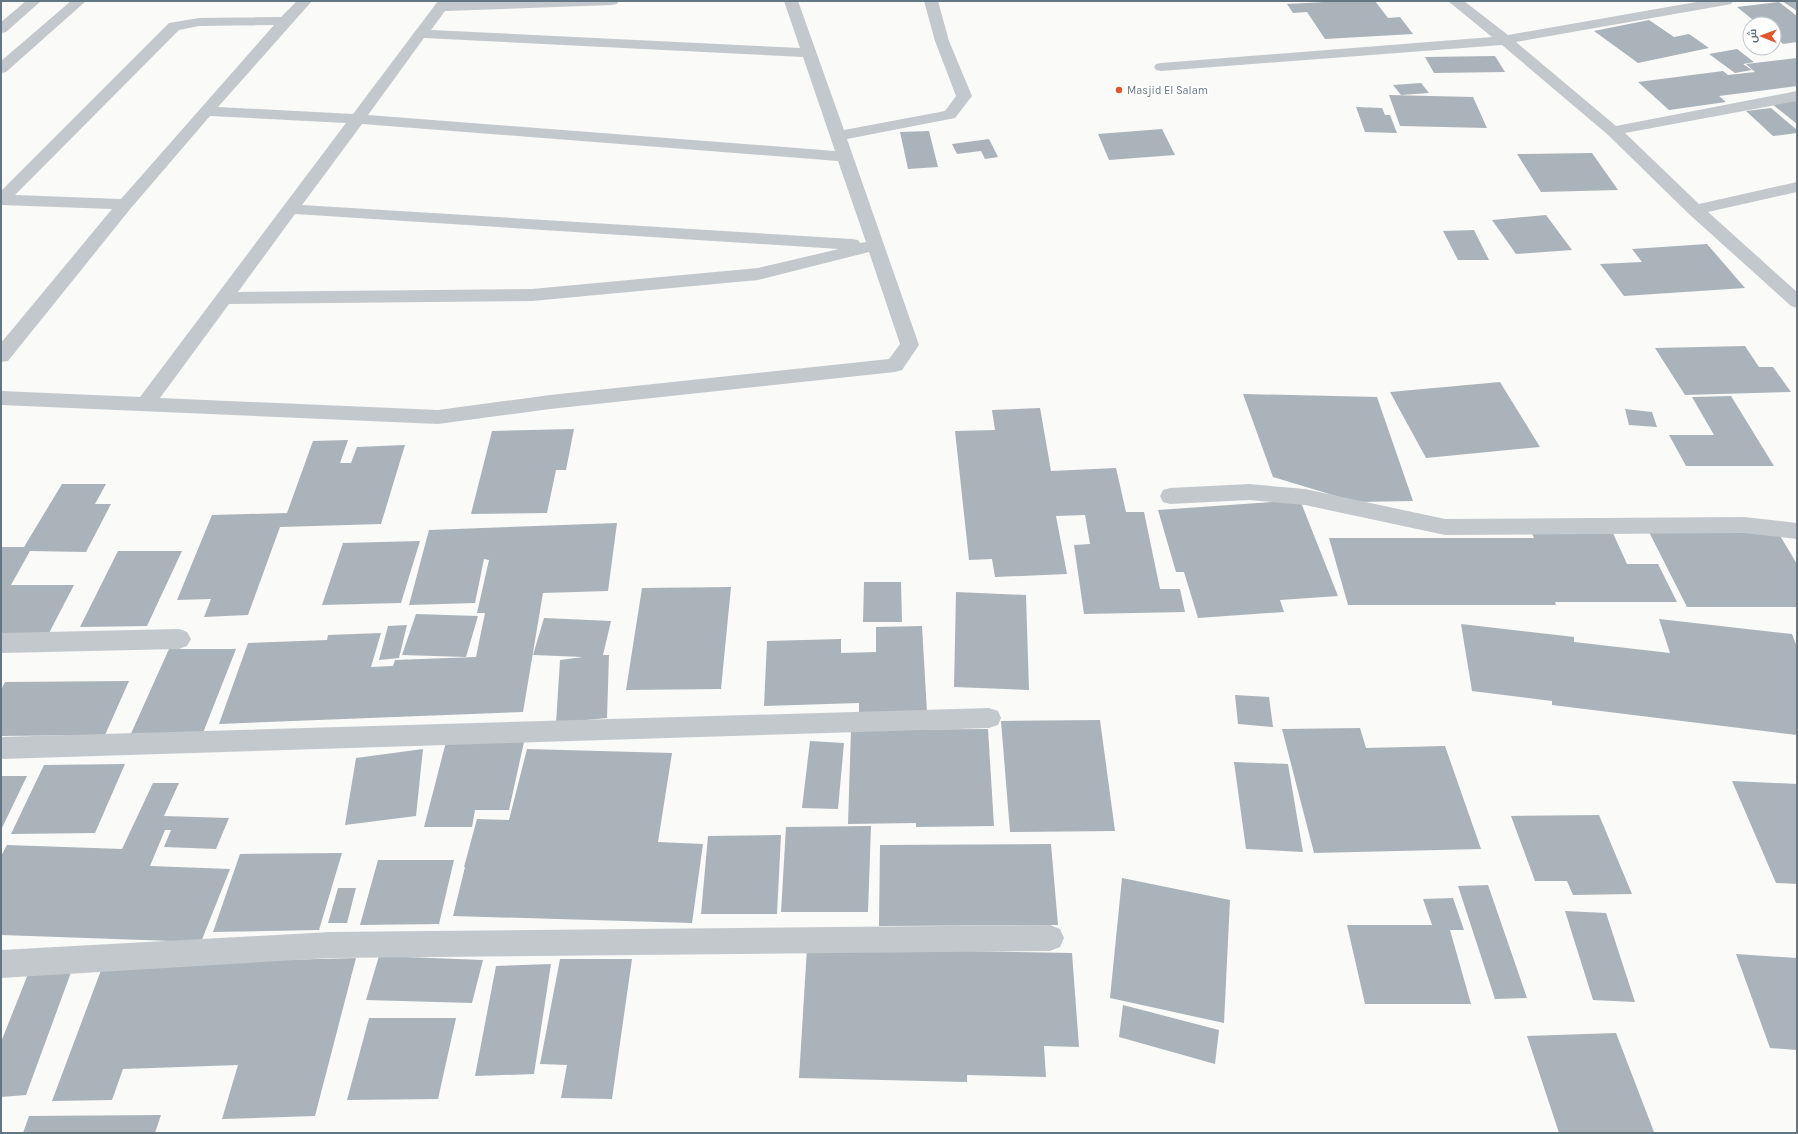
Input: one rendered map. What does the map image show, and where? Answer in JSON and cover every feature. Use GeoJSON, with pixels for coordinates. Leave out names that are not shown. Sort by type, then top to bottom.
{"type":"FeatureCollection","features":[{"type":"Feature","properties":{"kind":"street"},"geometry":{"type":"LineString","coordinates":[[1,29],[34,1]]}},
{"type":"Feature","properties":{"kind":"street"},"geometry":{"type":"LineString","coordinates":[[1,69],[79,1]]}},
{"type":"Feature","properties":{"kind":"street"},"geometry":{"type":"LineString","coordinates":[[1,356],[125,204],[285,21],[305,1]]}},
{"type":"Feature","properties":{"kind":"street"},"geometry":{"type":"LineString","coordinates":[[145,404],[443,4],[612,1]]}},
{"type":"Feature","properties":{"kind":"street"},"geometry":{"type":"LineString","coordinates":[[1,398],[438,417],[550,402],[895,365],[910,345],[791,1]]}},
{"type":"Feature","properties":{"kind":"street"},"geometry":{"type":"LineString","coordinates":[[838,136],[950,115],[964,96],[942,41],[931,1]]}},
{"type":"Feature","properties":{"kind":"street"},"geometry":{"type":"LineString","coordinates":[[1456,1],[1505,40],[1613,131],[1695,210],[1797,302]]}},
{"type":"Feature","properties":{"kind":"street"},"geometry":{"type":"LineString","coordinates":[[1161,67],[1505,40],[1726,1]]}},
{"type":"Feature","properties":{"kind":"street"},"geometry":{"type":"LineString","coordinates":[[1,200],[174,26],[199,22],[285,21]]}},
{"type":"Feature","properties":{"kind":"street"},"geometry":{"type":"LineString","coordinates":[[421,34],[809,53]]}},
{"type":"Feature","properties":{"kind":"street"},"geometry":{"type":"LineString","coordinates":[[1613,131],[1797,96]]}},
{"type":"Feature","properties":{"kind":"street"},"geometry":{"type":"LineString","coordinates":[[206,111],[358,119],[845,157]]}},
{"type":"Feature","properties":{"kind":"street"},"geometry":{"type":"LineString","coordinates":[[1695,210],[1797,187]]}},
{"type":"Feature","properties":{"kind":"street"},"geometry":{"type":"LineString","coordinates":[[1,200],[125,204]]}},
{"type":"Feature","properties":{"kind":"street"},"geometry":{"type":"LineString","coordinates":[[291,209],[875,245]]}},
{"type":"Feature","properties":{"kind":"street"},"geometry":{"type":"LineString","coordinates":[[225,298],[532,295],[758,274],[875,245]]}},
{"type":"Feature","properties":{"kind":"street"},"geometry":{"type":"LineString","coordinates":[[1170,496],[1249,492],[1305,497],[1445,527],[1744,525],[1797,531]]}},
{"type":"Feature","properties":{"kind":"street"},"geometry":{"type":"LineString","coordinates":[[1,643],[179,639]]}},
{"type":"Feature","properties":{"kind":"street"},"geometry":{"type":"LineString","coordinates":[[1,748],[989,718]]}},
{"type":"Feature","properties":{"kind":"street"},"geometry":{"type":"LineString","coordinates":[[1,964],[330,945],[1050,938]]}},
{"type":"Feature","properties":{"kind":"building"},"geometry":{"type":"Polygon","coordinates":[[[1375,1],[1388,18],[1400,17],[1413,34],[1325,39],[1307,12],[1293,13],[1287,4],[1375,1]]]}},
{"type":"Feature","properties":{"kind":"building"},"geometry":{"type":"Polygon","coordinates":[[[1782,1],[1797,1],[1797,11],[1782,1]]]}},
{"type":"Feature","properties":{"kind":"building"},"geometry":{"type":"Polygon","coordinates":[[[1779,2],[1797,16],[1797,42],[1782,43],[1782,16],[1748,16],[1737,7],[1779,2]]]}},
{"type":"Feature","properties":{"kind":"building"},"geometry":{"type":"Polygon","coordinates":[[[1649,20],[1674,37],[1689,34],[1709,48],[1638,63],[1594,31],[1649,20]]]}},
{"type":"Feature","properties":{"kind":"building"},"geometry":{"type":"Polygon","coordinates":[[[1737,49],[1742,53],[1742,56],[1746,56],[1754,62],[1743,64],[1752,70],[1735,73],[1709,54],[1737,49]]]}},
{"type":"Feature","properties":{"kind":"building"},"geometry":{"type":"Polygon","coordinates":[[[1495,56],[1505,72],[1434,73],[1425,57],[1495,56]]]}},
{"type":"Feature","properties":{"kind":"building"},"geometry":{"type":"Polygon","coordinates":[[[1797,58],[1797,86],[1719,96],[1726,102],[1669,110],[1638,82],[1723,71],[1728,75],[1755,72],[1746,64],[1797,58]]]}},
{"type":"Feature","properties":{"kind":"building"},"geometry":{"type":"Polygon","coordinates":[[[1421,83],[1429,93],[1401,95],[1393,85],[1421,83]]]}},
{"type":"Feature","properties":{"kind":"building"},"geometry":{"type":"Polygon","coordinates":[[[1389,95],[1473,97],[1487,128],[1400,126],[1389,95]]]}},
{"type":"Feature","properties":{"kind":"building"},"geometry":{"type":"Polygon","coordinates":[[[1797,100],[1797,124],[1772,104],[1797,100]]]}},
{"type":"Feature","properties":{"kind":"building"},"geometry":{"type":"Polygon","coordinates":[[[1356,107],[1382,108],[1385,115],[1390,115],[1397,133],[1365,132],[1356,107]]]}},
{"type":"Feature","properties":{"kind":"building"},"geometry":{"type":"Polygon","coordinates":[[[1771,108],[1797,130],[1797,133],[1773,136],[1746,111],[1771,108]]]}},
{"type":"Feature","properties":{"kind":"building"},"geometry":{"type":"Polygon","coordinates":[[[1162,129],[1175,155],[1109,160],[1098,134],[1162,129]]]}},
{"type":"Feature","properties":{"kind":"building"},"geometry":{"type":"Polygon","coordinates":[[[929,131],[938,167],[908,169],[900,132],[929,131]]]}},
{"type":"Feature","properties":{"kind":"building"},"geometry":{"type":"Polygon","coordinates":[[[989,139],[998,157],[985,159],[981,151],[957,154],[952,144],[989,139]]]}},
{"type":"Feature","properties":{"kind":"building"},"geometry":{"type":"Polygon","coordinates":[[[1592,153],[1618,190],[1541,192],[1517,154],[1592,153]]]}},
{"type":"Feature","properties":{"kind":"building"},"geometry":{"type":"Polygon","coordinates":[[[1546,215],[1572,250],[1516,254],[1492,220],[1546,215]]]}},
{"type":"Feature","properties":{"kind":"building"},"geometry":{"type":"Polygon","coordinates":[[[1474,230],[1489,260],[1458,260],[1443,231],[1474,230]]]}},
{"type":"Feature","properties":{"kind":"building"},"geometry":{"type":"Polygon","coordinates":[[[1707,244],[1745,288],[1624,296],[1600,264],[1642,262],[1632,249],[1707,244]]]}},
{"type":"Feature","properties":{"kind":"building"},"geometry":{"type":"Polygon","coordinates":[[[1745,346],[1759,367],[1773,367],[1791,392],[1685,395],[1655,348],[1745,346]]]}},
{"type":"Feature","properties":{"kind":"building"},"geometry":{"type":"Polygon","coordinates":[[[1500,382],[1540,447],[1426,458],[1390,392],[1500,382]]]}},
{"type":"Feature","properties":{"kind":"building"},"geometry":{"type":"Polygon","coordinates":[[[1243,394],[1377,397],[1413,501],[1356,502],[1273,477],[1243,394]]]}},
{"type":"Feature","properties":{"kind":"building"},"geometry":{"type":"Polygon","coordinates":[[[1731,396],[1774,466],[1686,466],[1669,435],[1714,435],[1692,397],[1731,396]]]}},
{"type":"Feature","properties":{"kind":"building"},"geometry":{"type":"Polygon","coordinates":[[[1040,408],[1051,471],[1116,468],[1126,512],[1144,512],[1160,589],[1180,589],[1185,612],[1084,614],[1074,545],[1090,544],[1085,515],[1056,516],[1067,574],[995,577],[992,559],[969,560],[955,431],[995,430],[992,410],[1040,408]]]}},
{"type":"Feature","properties":{"kind":"building"},"geometry":{"type":"Polygon","coordinates":[[[1625,409],[1652,412],[1657,427],[1629,425],[1625,409]]]}},
{"type":"Feature","properties":{"kind":"building"},"geometry":{"type":"Polygon","coordinates":[[[574,429],[566,470],[556,470],[547,513],[471,514],[492,431],[574,429]]]}},
{"type":"Feature","properties":{"kind":"building"},"geometry":{"type":"Polygon","coordinates":[[[348,440],[340,463],[351,463],[357,447],[405,445],[381,524],[280,527],[248,615],[204,617],[211,599],[177,600],[212,515],[287,513],[313,441],[348,440]]]}},
{"type":"Feature","properties":{"kind":"building"},"geometry":{"type":"Polygon","coordinates":[[[62,484],[106,484],[95,504],[111,504],[86,552],[30,551],[11,585],[74,585],[48,635],[1,635],[1,547],[24,547],[62,484]]]}},
{"type":"Feature","properties":{"kind":"building"},"geometry":{"type":"Polygon","coordinates":[[[1300,500],[1338,596],[1280,600],[1284,612],[1198,618],[1184,572],[1176,572],[1158,510],[1300,500]]]}},
{"type":"Feature","properties":{"kind":"building"},"geometry":{"type":"Polygon","coordinates":[[[617,523],[608,591],[543,593],[523,712],[219,724],[248,643],[327,640],[328,635],[381,633],[371,667],[393,666],[395,660],[476,657],[485,613],[477,613],[489,560],[484,559],[475,603],[409,605],[429,530],[617,523]]]}},
{"type":"Feature","properties":{"kind":"building"},"geometry":{"type":"Polygon","coordinates":[[[1776,529],[1797,564],[1797,607],[1687,607],[1648,530],[1776,529]]]}},
{"type":"Feature","properties":{"kind":"building"},"geometry":{"type":"Polygon","coordinates":[[[1531,531],[1612,531],[1627,564],[1658,564],[1677,602],[1555,602],[1556,605],[1348,605],[1329,538],[1534,538],[1531,531]]]}},
{"type":"Feature","properties":{"kind":"building"},"geometry":{"type":"Polygon","coordinates":[[[420,541],[401,603],[322,605],[343,543],[420,541]]]}},
{"type":"Feature","properties":{"kind":"building"},"geometry":{"type":"Polygon","coordinates":[[[118,551],[182,551],[147,626],[80,627],[118,551]]]}},
{"type":"Feature","properties":{"kind":"building"},"geometry":{"type":"Polygon","coordinates":[[[864,582],[901,582],[902,622],[863,622],[864,582]]]}},
{"type":"Feature","properties":{"kind":"building"},"geometry":{"type":"Polygon","coordinates":[[[731,587],[721,689],[626,690],[642,588],[731,587]]]}},
{"type":"Feature","properties":{"kind":"building"},"geometry":{"type":"Polygon","coordinates":[[[956,592],[1026,595],[1029,690],[954,687],[956,592]]]}},
{"type":"Feature","properties":{"kind":"building"},"geometry":{"type":"Polygon","coordinates":[[[416,614],[478,616],[466,657],[402,655],[416,614]]]}},
{"type":"Feature","properties":{"kind":"building"},"geometry":{"type":"Polygon","coordinates":[[[544,618],[611,621],[603,655],[609,655],[607,718],[556,723],[560,660],[583,657],[533,655],[544,618]]]}},
{"type":"Feature","properties":{"kind":"building"},"geometry":{"type":"Polygon","coordinates":[[[1659,619],[1792,634],[1797,647],[1797,735],[1552,705],[1552,701],[1472,691],[1461,624],[1574,637],[1574,642],[1670,653],[1659,619]]]}},
{"type":"Feature","properties":{"kind":"building"},"geometry":{"type":"Polygon","coordinates":[[[407,625],[399,658],[379,660],[388,626],[407,625]]]}},
{"type":"Feature","properties":{"kind":"building"},"geometry":{"type":"Polygon","coordinates":[[[922,626],[927,712],[859,714],[859,703],[764,706],[767,641],[841,639],[841,653],[876,652],[876,627],[922,626]]]}},
{"type":"Feature","properties":{"kind":"building"},"geometry":{"type":"Polygon","coordinates":[[[169,649],[236,649],[201,738],[129,738],[169,649]]]}},
{"type":"Feature","properties":{"kind":"building"},"geometry":{"type":"Polygon","coordinates":[[[129,681],[105,735],[1,736],[1,690],[5,682],[129,681]]]}},
{"type":"Feature","properties":{"kind":"building"},"geometry":{"type":"Polygon","coordinates":[[[1235,695],[1269,697],[1273,727],[1238,724],[1235,695]]]}},
{"type":"Feature","properties":{"kind":"building"},"geometry":{"type":"Polygon","coordinates":[[[1100,720],[1115,831],[1010,832],[1001,721],[1100,720]]]}},
{"type":"Feature","properties":{"kind":"building"},"geometry":{"type":"Polygon","coordinates":[[[1360,728],[1366,748],[1445,746],[1481,849],[1314,853],[1282,729],[1360,728]]]}},
{"type":"Feature","properties":{"kind":"building"},"geometry":{"type":"Polygon","coordinates":[[[988,729],[994,826],[916,827],[916,823],[848,824],[851,730],[988,729]]]}},
{"type":"Feature","properties":{"kind":"building"},"geometry":{"type":"Polygon","coordinates":[[[810,741],[844,743],[838,809],[802,808],[810,741]]]}},
{"type":"Feature","properties":{"kind":"building"},"geometry":{"type":"Polygon","coordinates":[[[446,742],[524,742],[509,810],[475,810],[472,827],[424,827],[446,742]]]}},
{"type":"Feature","properties":{"kind":"building"},"geometry":{"type":"Polygon","coordinates":[[[423,749],[416,816],[345,825],[356,758],[423,749]]]}},
{"type":"Feature","properties":{"kind":"building"},"geometry":{"type":"Polygon","coordinates":[[[527,749],[672,753],[658,842],[703,844],[692,923],[453,916],[477,819],[509,820],[527,749]]]}},
{"type":"Feature","properties":{"kind":"building"},"geometry":{"type":"Polygon","coordinates":[[[1234,762],[1288,764],[1303,852],[1246,849],[1234,762]]]}},
{"type":"Feature","properties":{"kind":"building"},"geometry":{"type":"Polygon","coordinates":[[[125,764],[95,833],[11,834],[44,765],[125,764]]]}},
{"type":"Feature","properties":{"kind":"building"},"geometry":{"type":"Polygon","coordinates":[[[1,776],[27,776],[1,830],[1,776]]]}},
{"type":"Feature","properties":{"kind":"building"},"geometry":{"type":"Polygon","coordinates":[[[1732,781],[1797,784],[1797,884],[1776,883],[1732,781]]]}},
{"type":"Feature","properties":{"kind":"building"},"geometry":{"type":"Polygon","coordinates":[[[153,783],[179,783],[164,816],[229,818],[216,849],[164,847],[171,830],[165,830],[150,866],[230,869],[201,942],[1,935],[1,856],[7,845],[122,849],[153,783]]]}},
{"type":"Feature","properties":{"kind":"building"},"geometry":{"type":"Polygon","coordinates":[[[1599,815],[1632,894],[1573,895],[1567,881],[1535,881],[1511,816],[1599,815]]]}},
{"type":"Feature","properties":{"kind":"building"},"geometry":{"type":"Polygon","coordinates":[[[871,826],[868,912],[781,912],[786,827],[871,826]]]}},
{"type":"Feature","properties":{"kind":"building"},"geometry":{"type":"Polygon","coordinates":[[[781,835],[777,914],[701,914],[708,836],[781,835]]]}},
{"type":"Feature","properties":{"kind":"building"},"geometry":{"type":"Polygon","coordinates":[[[1051,844],[1058,925],[879,926],[880,845],[1051,844]]]}},
{"type":"Feature","properties":{"kind":"building"},"geometry":{"type":"Polygon","coordinates":[[[342,853],[319,930],[213,932],[240,854],[342,853]]]}},
{"type":"Feature","properties":{"kind":"building"},"geometry":{"type":"Polygon","coordinates":[[[378,860],[454,860],[439,924],[360,925],[378,860]]]}},
{"type":"Feature","properties":{"kind":"building"},"geometry":{"type":"Polygon","coordinates":[[[1122,878],[1230,900],[1224,1023],[1110,998],[1122,878]]]}},
{"type":"Feature","properties":{"kind":"building"},"geometry":{"type":"Polygon","coordinates":[[[1488,885],[1527,998],[1495,999],[1458,886],[1488,885]]]}},
{"type":"Feature","properties":{"kind":"building"},"geometry":{"type":"Polygon","coordinates":[[[338,888],[356,888],[347,923],[328,923],[338,888]]]}},
{"type":"Feature","properties":{"kind":"building"},"geometry":{"type":"Polygon","coordinates":[[[1453,898],[1464,930],[1450,930],[1471,1004],[1365,1004],[1347,925],[1432,925],[1423,899],[1453,898]]]}},
{"type":"Feature","properties":{"kind":"building"},"geometry":{"type":"Polygon","coordinates":[[[1565,911],[1606,913],[1635,1002],[1593,1000],[1565,911]]]}},
{"type":"Feature","properties":{"kind":"building"},"geometry":{"type":"Polygon","coordinates":[[[807,948],[1072,953],[1079,1047],[1044,1046],[1046,1077],[967,1075],[967,1082],[799,1078],[807,948]]]}},
{"type":"Feature","properties":{"kind":"building"},"geometry":{"type":"Polygon","coordinates":[[[1736,954],[1797,958],[1797,1050],[1770,1048],[1736,954]]]}},
{"type":"Feature","properties":{"kind":"building"},"geometry":{"type":"Polygon","coordinates":[[[379,956],[483,960],[472,1003],[366,1000],[379,956]]]}},
{"type":"Feature","properties":{"kind":"building"},"geometry":{"type":"Polygon","coordinates":[[[356,958],[315,1116],[222,1119],[238,1065],[123,1069],[112,1100],[52,1101],[103,965],[356,958]]]}},
{"type":"Feature","properties":{"kind":"building"},"geometry":{"type":"Polygon","coordinates":[[[560,959],[632,959],[612,1099],[561,1098],[567,1065],[540,1064],[560,959]]]}},
{"type":"Feature","properties":{"kind":"building"},"geometry":{"type":"Polygon","coordinates":[[[551,964],[534,1074],[475,1076],[496,966],[551,964]]]}},
{"type":"Feature","properties":{"kind":"building"},"geometry":{"type":"Polygon","coordinates":[[[73,967],[26,1095],[1,1097],[1,1042],[30,969],[73,967]]]}},
{"type":"Feature","properties":{"kind":"building"},"geometry":{"type":"Polygon","coordinates":[[[1123,1005],[1219,1030],[1215,1064],[1119,1037],[1123,1005]]]}},
{"type":"Feature","properties":{"kind":"building"},"geometry":{"type":"Polygon","coordinates":[[[369,1018],[456,1018],[438,1099],[347,1100],[369,1018]]]}},
{"type":"Feature","properties":{"kind":"building"},"geometry":{"type":"Polygon","coordinates":[[[1616,1033],[1654,1132],[1559,1133],[1527,1036],[1616,1033]]]}},
{"type":"Feature","properties":{"kind":"building"},"geometry":{"type":"Polygon","coordinates":[[[161,1115],[155,1133],[23,1133],[29,1116],[161,1115]]]}},
{"type":"Feature","properties":{"kind":"place","name":"Masjid El Salam"},"geometry":{"type":"Point","coordinates":[1119,90]}}]}
